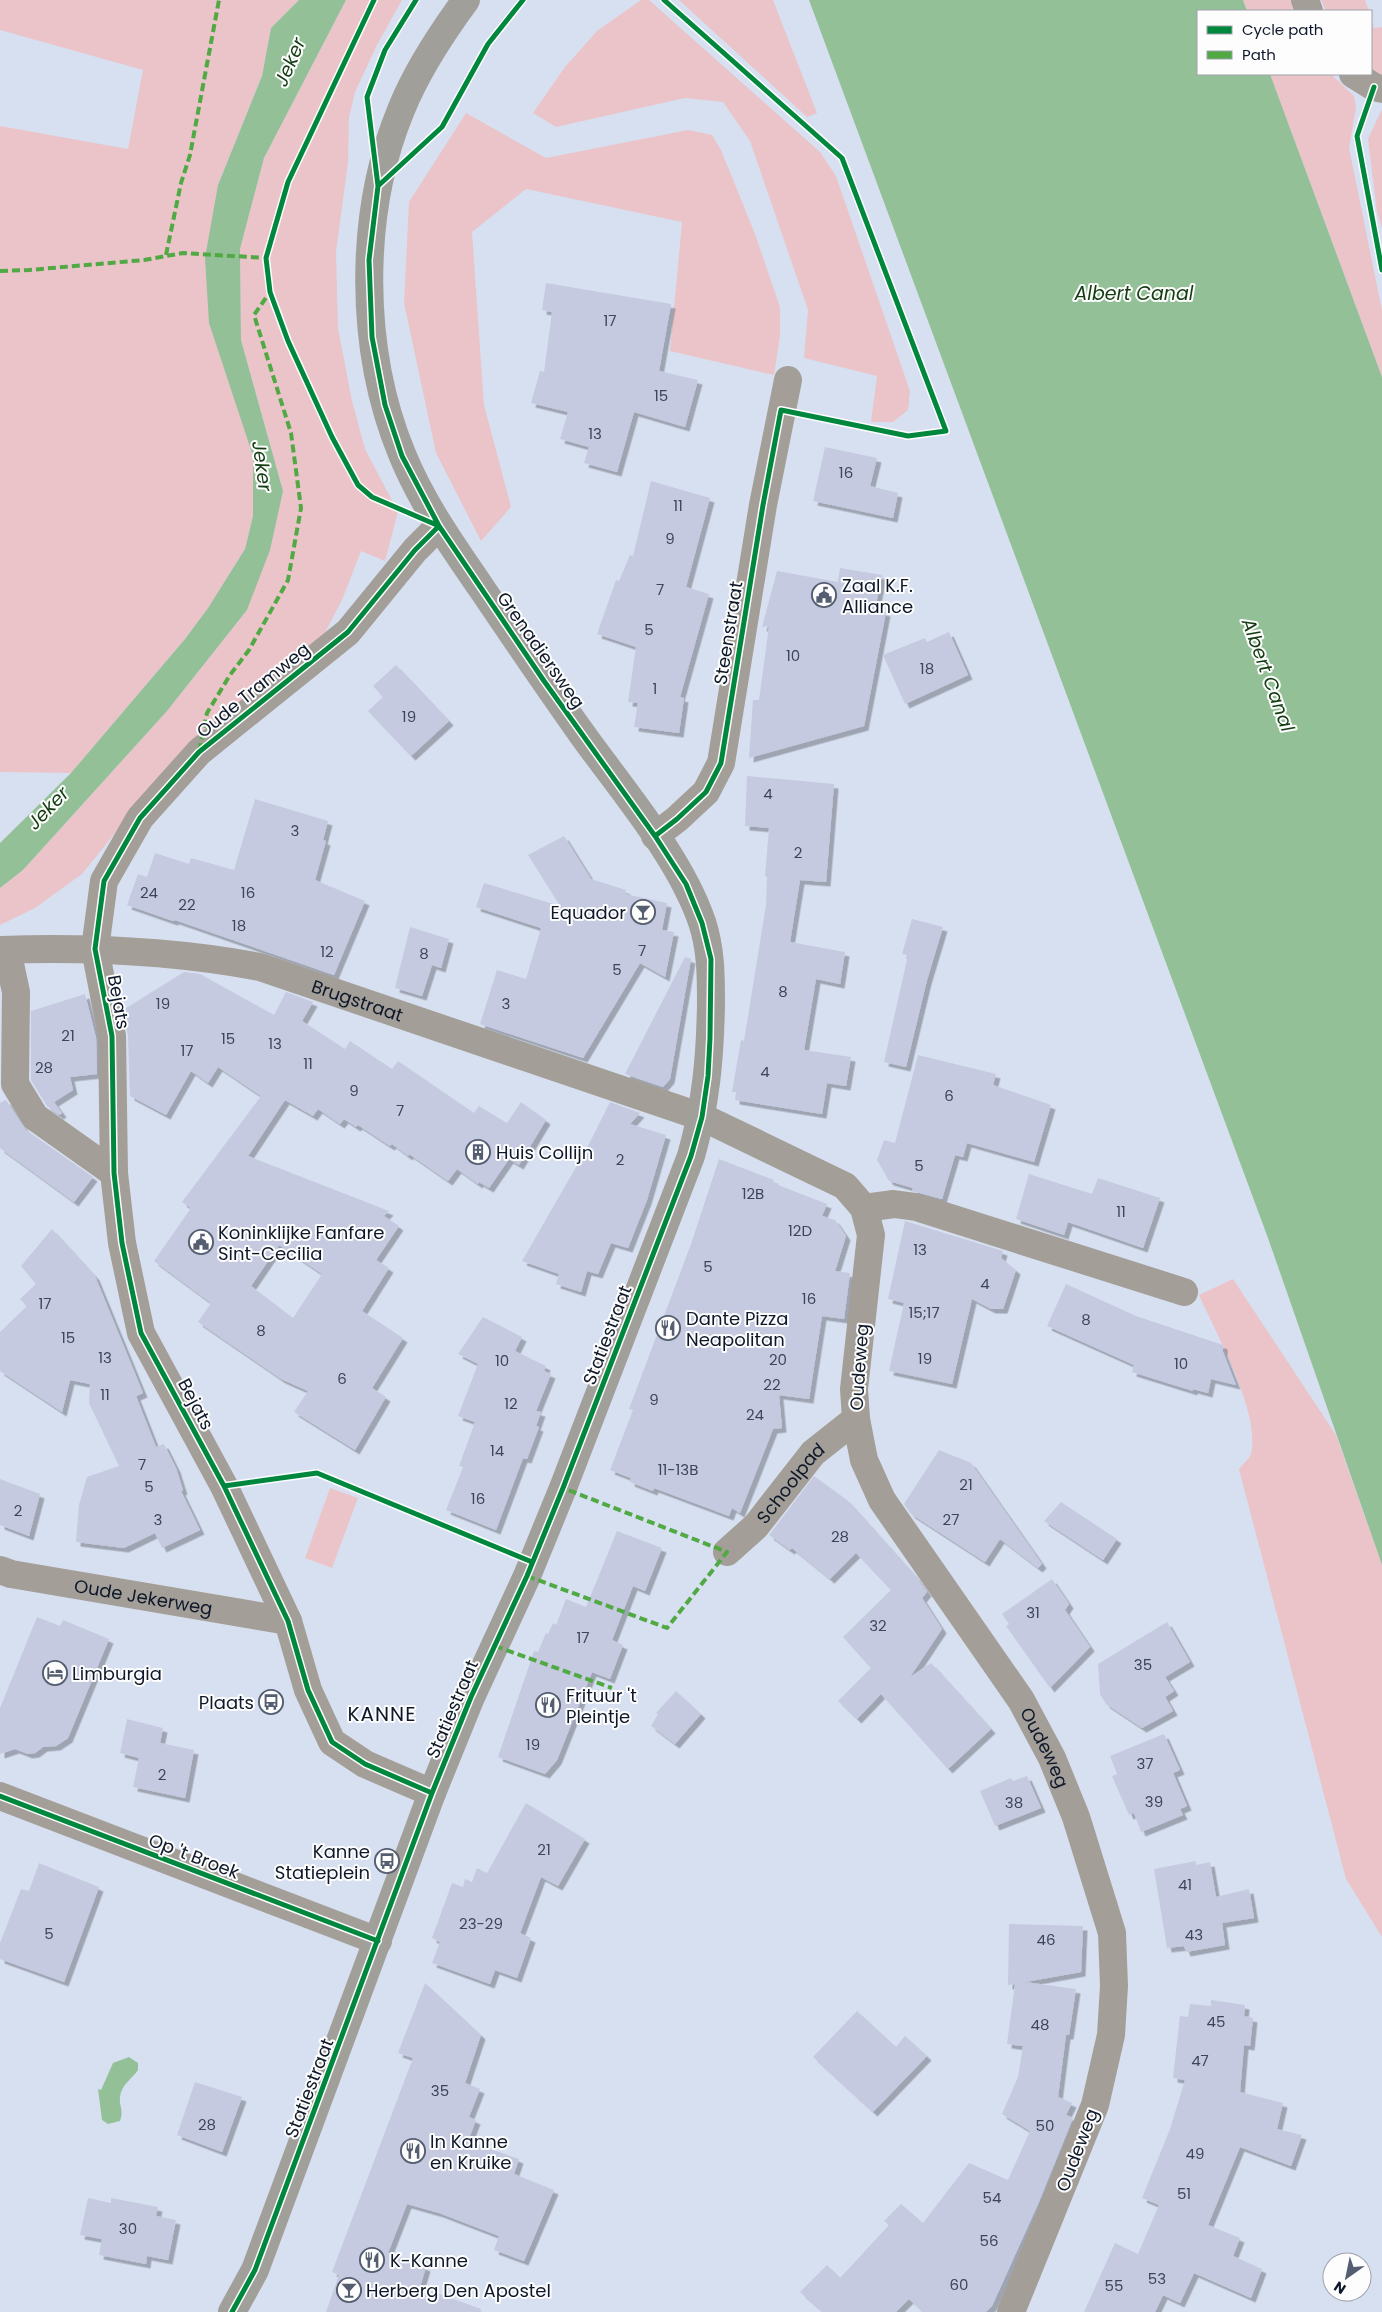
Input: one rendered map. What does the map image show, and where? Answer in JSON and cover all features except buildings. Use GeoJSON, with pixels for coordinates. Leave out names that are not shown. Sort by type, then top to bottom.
{"type":"FeatureCollection","features":[{"type":"Feature","properties":{"kind":"main road","name":"Grenadiersweg"},"geometry":{"type":"LineString","coordinates":[[466,0],[421,68],[401,110],[378,186],[369,260],[372,337],[385,405],[402,456],[439,526],[544,681],[655,836],[686,884],[702,923],[711,959],[708,1076],[702,1117]]}},
{"type":"Feature","properties":{"kind":"main road","name":"Statiestraat"},"geometry":{"type":"LineString","coordinates":[[232,2312],[255,2270],[432,1793],[471,1697],[527,1576],[563,1488],[691,1156],[702,1117]]}},
{"type":"Feature","properties":{"kind":"street"},"geometry":{"type":"LineString","coordinates":[[1354,75],[1374,88],[1382,89]]}},
{"type":"Feature","properties":{"kind":"street","name":"Steenstraat"},"geometry":{"type":"LineString","coordinates":[[655,836],[678,819],[706,792],[721,763],[763,505],[788,380]]}},
{"type":"Feature","properties":{"kind":"street","name":"Oude Tramweg"},"geometry":{"type":"LineString","coordinates":[[95,949],[104,881],[140,818],[198,752],[348,632],[415,550],[439,526]]}},
{"type":"Feature","properties":{"kind":"street","name":"Brugstraat"},"geometry":{"type":"LineString","coordinates":[[3,950],[95,949],[210,958],[260,967],[702,1117]]}},
{"type":"Feature","properties":{"kind":"street","name":"Bejats"},"geometry":{"type":"LineString","coordinates":[[95,949],[112,1036],[114,1172],[122,1243],[141,1332],[224,1486],[288,1621],[308,1690],[332,1742],[365,1764],[432,1793]]}},
{"type":"Feature","properties":{"kind":"street"},"geometry":{"type":"LineString","coordinates":[[3,950],[16,992],[15,1084],[35,1117],[114,1172]]}},
{"type":"Feature","properties":{"kind":"street","name":"Oudeweg"},"geometry":{"type":"LineString","coordinates":[[702,1117],[845,1186],[864,1208],[871,1235],[854,1389],[856,1419],[864,1460],[882,1500],[1021,1700],[1052,1758],[1076,1817],[1112,1933],[1114,1986],[1111,2035],[1095,2105],[1011,2312]]}},
{"type":"Feature","properties":{"kind":"street"},"geometry":{"type":"LineString","coordinates":[[864,1208],[894,1204],[916,1207],[1184,1292]]}},
{"type":"Feature","properties":{"kind":"street","name":"Schoolpad"},"geometry":{"type":"LineString","coordinates":[[727,1552],[756,1526],[813,1453],[856,1419]]}},
{"type":"Feature","properties":{"kind":"street","name":"Oude Jekerweg"},"geometry":{"type":"LineString","coordinates":[[0,1570],[11,1574],[288,1621]]}},
{"type":"Feature","properties":{"kind":"street","name":"Op 't Broek"},"geometry":{"type":"LineString","coordinates":[[0,1796],[378,1941]]}},
{"type":"Feature","properties":{"kind":"shaded area"},"geometry":{"type":"Polygon","coordinates":[[[0,0],[299,0],[271,28],[262,76],[218,185],[234,393],[253,456],[253,516],[245,549],[208,608],[185,639],[71,773],[0,772],[0,126],[128,149],[143,70],[0,30],[0,0]]]}},
{"type":"Feature","properties":{"kind":"shaded area"},"geometry":{"type":"Polygon","coordinates":[[[346,0],[402,0],[377,45],[355,92],[349,118],[348,163],[336,252],[338,328],[352,401],[365,449],[398,512],[385,561],[361,551],[342,600],[320,642],[264,682],[199,734],[161,776],[82,874],[35,908],[0,925],[0,888],[23,870],[167,711],[247,610],[283,491],[241,340],[240,249],[264,158],[346,0]]]}},
{"type":"Feature","properties":{"kind":"shaded area"},"geometry":{"type":"Polygon","coordinates":[[[641,0],[649,0],[820,152],[836,176],[910,391],[908,410],[893,422],[871,422],[877,376],[804,358],[808,310],[750,141],[723,102],[685,98],[556,127],[533,113],[565,67],[597,31],[641,0]]]}},
{"type":"Feature","properties":{"kind":"shaded area"},"geometry":{"type":"Polygon","coordinates":[[[679,0],[773,0],[817,113],[807,117],[679,0]]]}},
{"type":"Feature","properties":{"kind":"shaded area"},"geometry":{"type":"Polygon","coordinates":[[[1243,0],[1292,0],[1296,10],[1247,10],[1243,0]]]}},
{"type":"Feature","properties":{"kind":"shaded area"},"geometry":{"type":"Polygon","coordinates":[[[1321,0],[1365,0],[1369,10],[1326,10],[1321,0]]]}},
{"type":"Feature","properties":{"kind":"shaded area"},"geometry":{"type":"Polygon","coordinates":[[[1372,22],[1374,28],[1382,27],[1382,75],[1372,73],[1372,22]]]}},
{"type":"Feature","properties":{"kind":"shaded area"},"geometry":{"type":"Polygon","coordinates":[[[1270,75],[1332,75],[1354,96],[1356,107],[1349,148],[1382,310],[1382,377],[1270,75]]]}},
{"type":"Feature","properties":{"kind":"shaded area"},"geometry":{"type":"Polygon","coordinates":[[[1382,109],[1382,228],[1377,212],[1368,139],[1382,109]]]}},
{"type":"Feature","properties":{"kind":"shaded area"},"geometry":{"type":"Polygon","coordinates":[[[466,113],[546,158],[688,130],[712,135],[721,150],[755,234],[780,307],[780,336],[774,375],[670,351],[682,222],[526,189],[472,232],[484,405],[511,507],[481,541],[436,453],[404,303],[409,202],[466,113]]]}},
{"type":"Feature","properties":{"kind":"shaded area"},"geometry":{"type":"Polygon","coordinates":[[[1233,1279],[1336,1435],[1382,1565],[1382,1937],[1346,1879],[1239,1469],[1251,1454],[1252,1437],[1249,1417],[1226,1352],[1199,1295],[1233,1279]]]}},
{"type":"Feature","properties":{"kind":"shaded area"},"geometry":{"type":"Polygon","coordinates":[[[330,1488],[358,1498],[332,1568],[305,1558],[330,1488]]]}},
{"type":"Feature","properties":{"kind":"water","name":"Jeker"},"geometry":{"type":"Polygon","coordinates":[[[299,0],[346,0],[264,158],[240,249],[241,340],[283,491],[270,550],[247,610],[167,711],[23,870],[0,888],[0,843],[71,773],[185,639],[208,608],[245,549],[253,516],[253,456],[209,323],[205,258],[218,185],[262,76],[271,28],[299,0]]]}},
{"type":"Feature","properties":{"kind":"water","name":"Albert Canal"},"geometry":{"type":"Polygon","coordinates":[[[809,0],[1243,0],[1247,10],[1197,10],[1197,75],[1270,75],[1382,377],[1382,1565],[1268,1238],[809,0]]]}},
{"type":"Feature","properties":{"kind":"water"},"geometry":{"type":"Polygon","coordinates":[[[129,2057],[138,2063],[138,2070],[121,2093],[122,2114],[120,2121],[108,2124],[102,2120],[98,2089],[101,2090],[113,2063],[129,2057]]]}},
{"type":"Feature","properties":{"kind":"marked path"},"geometry":{"type":"LineString","coordinates":[[166,255],[181,183],[190,155],[219,0]]}},
{"type":"Feature","properties":{"kind":"marked path"},"geometry":{"type":"LineString","coordinates":[[0,271],[144,260],[183,253],[266,258]]}},
{"type":"Feature","properties":{"kind":"marked path"},"geometry":{"type":"LineString","coordinates":[[199,751],[207,713],[230,675],[249,650],[288,580],[301,508],[291,433],[254,315],[270,292]]}},
{"type":"Feature","properties":{"kind":"marked path"},"geometry":{"type":"LineString","coordinates":[[527,1576],[667,1628],[727,1552],[563,1488]]}},
{"type":"Feature","properties":{"kind":"marked path"},"geometry":{"type":"LineString","coordinates":[[495,1646],[612,1688]]}},
{"type":"Feature","properties":{"kind":"cycle path"},"geometry":{"type":"LineString","coordinates":[[374,0],[288,182],[266,258],[270,292],[288,341],[332,437],[358,485],[372,497],[439,526]]}},
{"type":"Feature","properties":{"kind":"cycle path"},"geometry":{"type":"LineString","coordinates":[[232,2312],[255,2270],[432,1793],[471,1697],[527,1576],[563,1488],[691,1156],[702,1117],[708,1076],[711,959],[702,923],[686,884],[655,836],[544,681],[439,526],[402,456],[385,405],[372,337],[369,260],[378,186],[367,97],[385,50],[416,0]]}},
{"type":"Feature","properties":{"kind":"cycle path"},"geometry":{"type":"LineString","coordinates":[[378,186],[442,127],[488,44],[523,0]]}},
{"type":"Feature","properties":{"kind":"cycle path"},"geometry":{"type":"LineString","coordinates":[[655,836],[706,792],[721,763],[763,505],[781,410],[908,436],[946,431],[842,158],[664,0]]}},
{"type":"Feature","properties":{"kind":"cycle path"},"geometry":{"type":"LineString","coordinates":[[1374,87],[1357,136],[1382,270]]}},
{"type":"Feature","properties":{"kind":"cycle path"},"geometry":{"type":"LineString","coordinates":[[432,1793],[365,1764],[332,1742],[308,1690],[288,1621],[224,1486],[141,1333],[122,1243],[114,1173],[112,1036],[95,949],[104,881],[140,818],[199,752],[348,632],[415,550],[439,526]]}},
{"type":"Feature","properties":{"kind":"cycle path"},"geometry":{"type":"LineString","coordinates":[[224,1486],[317,1473],[532,1562]]}},
{"type":"Feature","properties":{"kind":"cycle path"},"geometry":{"type":"LineString","coordinates":[[0,1796],[378,1941]]}},
{"type":"Feature","properties":{"kind":"place","name":"Zaal K.F. Alliance"},"geometry":{"type":"Point","coordinates":[824,595]}},
{"type":"Feature","properties":{"kind":"place","name":"Equador"},"geometry":{"type":"Point","coordinates":[643,912]}},
{"type":"Feature","properties":{"kind":"place","name":"Huis Collijn"},"geometry":{"type":"Point","coordinates":[478,1152]}},
{"type":"Feature","properties":{"kind":"place","name":"Koninklijke Fanfare Sint-Cecilia"},"geometry":{"type":"Point","coordinates":[201,1242]}},
{"type":"Feature","properties":{"kind":"place","name":"Dante Pizza Neapolitan"},"geometry":{"type":"Point","coordinates":[668,1328]}},
{"type":"Feature","properties":{"kind":"place","name":"Limburgia"},"geometry":{"type":"Point","coordinates":[55,1673]}},
{"type":"Feature","properties":{"kind":"place","name":"Plaats"},"geometry":{"type":"Point","coordinates":[271,1702]}},
{"type":"Feature","properties":{"kind":"place","name":"Frituur 't Pleintje"},"geometry":{"type":"Point","coordinates":[548,1705]}},
{"type":"Feature","properties":{"kind":"place","name":"Kanne Statieplein"},"geometry":{"type":"Point","coordinates":[387,1861]}},
{"type":"Feature","properties":{"kind":"place","name":"In Kanne en Kruike"},"geometry":{"type":"Point","coordinates":[413,2151]}},
{"type":"Feature","properties":{"kind":"place","name":"K-Kanne"},"geometry":{"type":"Point","coordinates":[372,2260]}},
{"type":"Feature","properties":{"kind":"place","name":"Herberg Den Apostel"},"geometry":{"type":"Point","coordinates":[349,2290]}},
{"type":"Feature","properties":{"kind":"district","name":"KANNE"},"geometry":{"type":"Point","coordinates":[382,1714]}}]}
